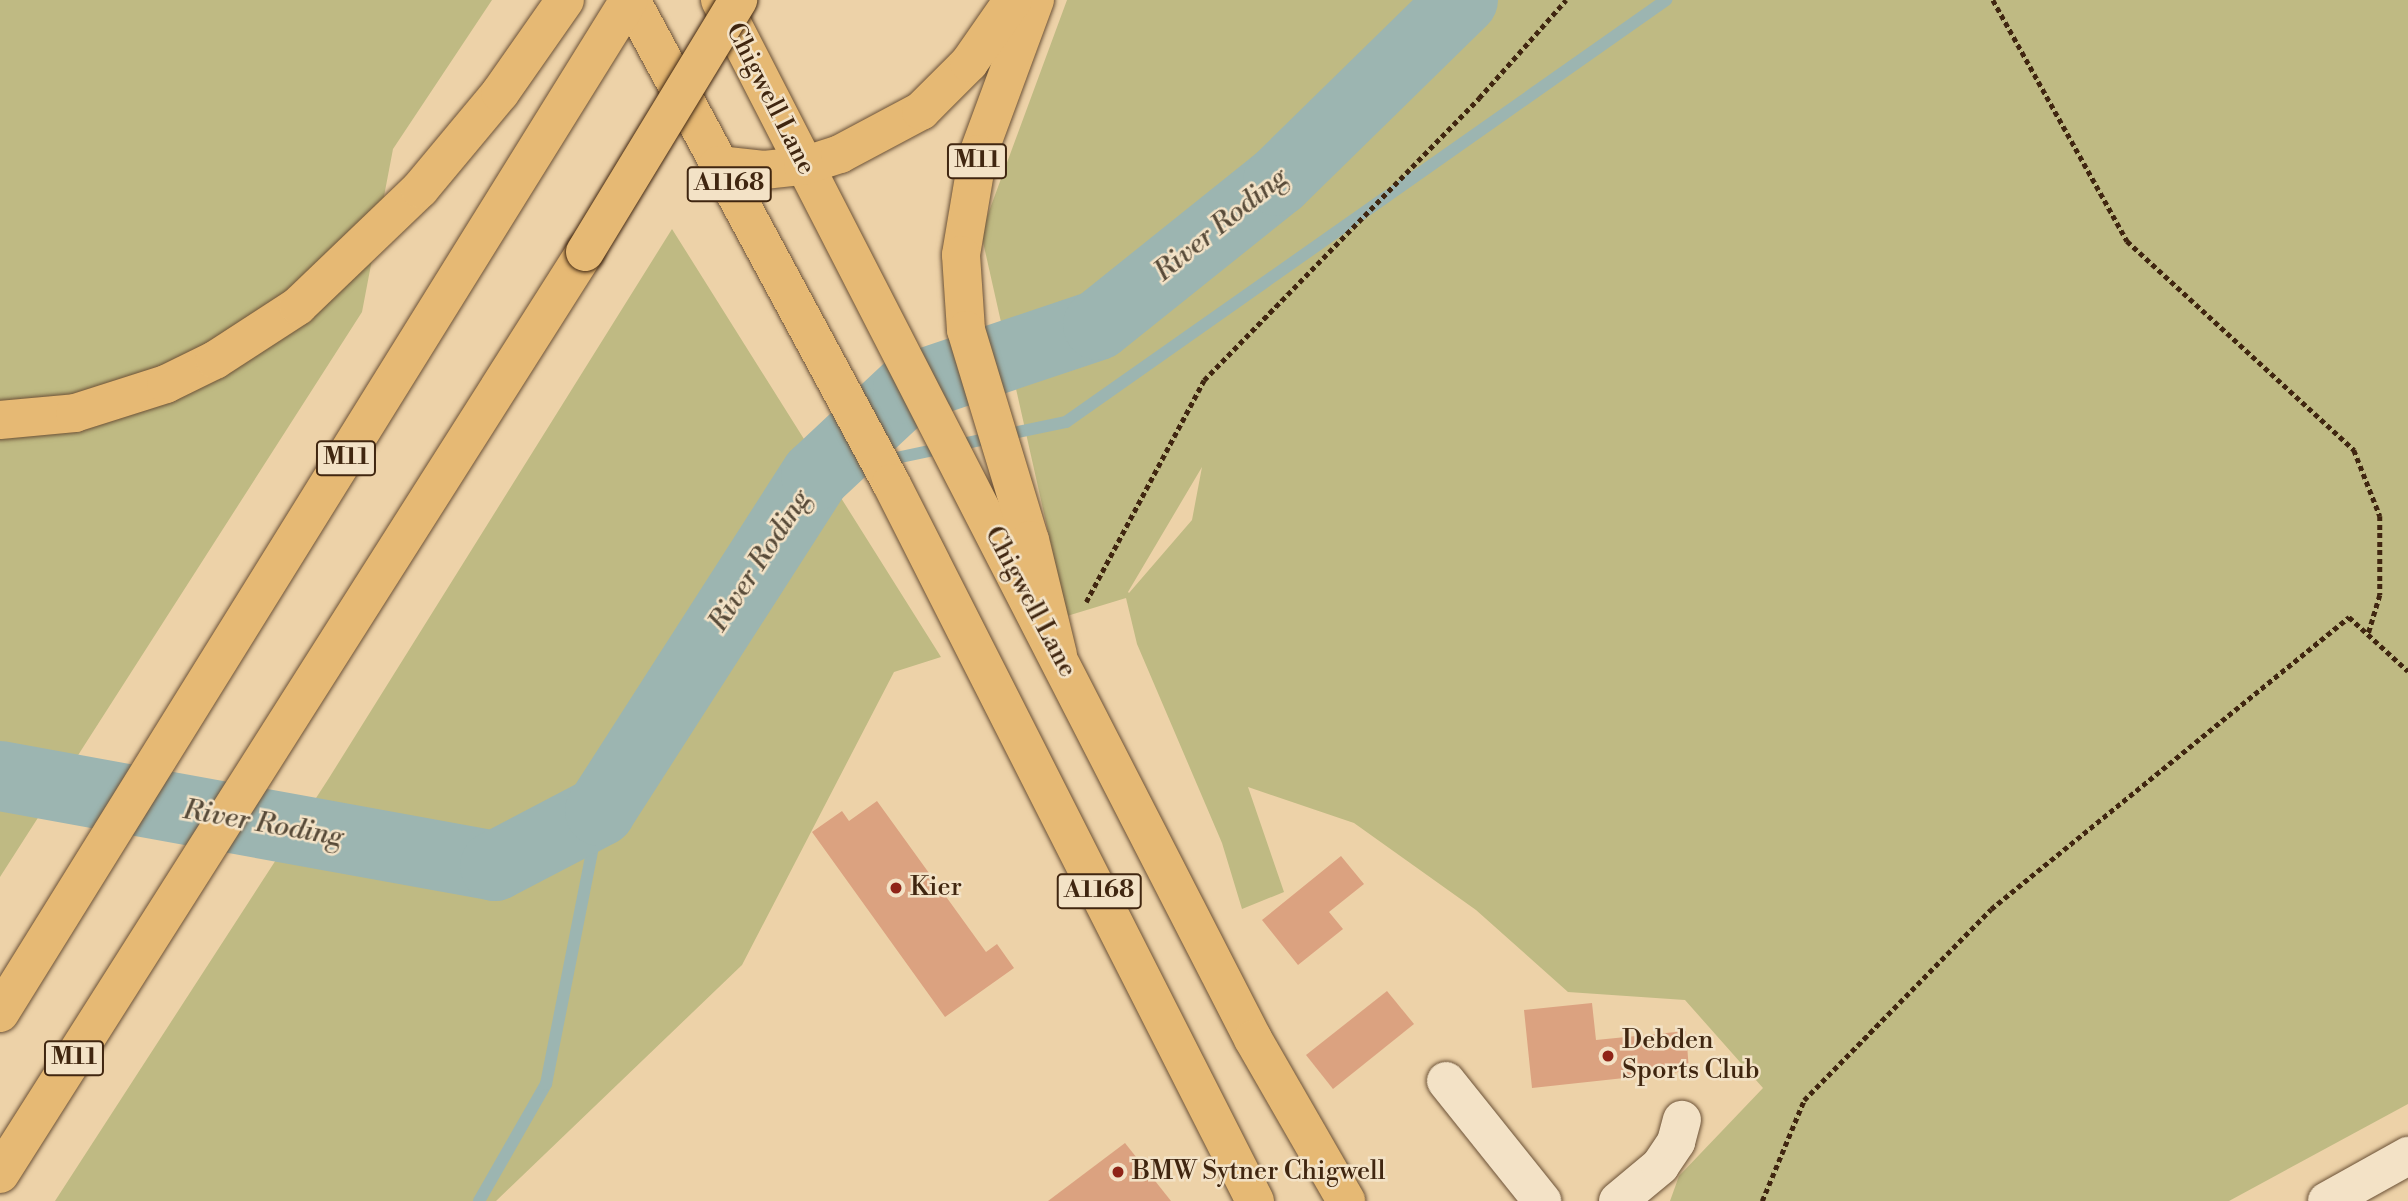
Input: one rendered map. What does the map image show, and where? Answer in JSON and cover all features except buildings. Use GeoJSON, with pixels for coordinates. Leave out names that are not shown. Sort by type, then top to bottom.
{"type":"FeatureCollection","features":[{"type":"Feature","properties":{"kind":"main road"},"geometry":{"type":"LineString","coordinates":[[0,420],[86,410],[166,384],[215,360],[298,306],[420,189],[500,93],[565,0]]}},
{"type":"Feature","properties":{"kind":"main road","name":"A1168"},"geometry":{"type":"LineString","coordinates":[[630,0],[891,483],[1255,1201]]}},
{"type":"Feature","properties":{"kind":"main road","name":"M11"},"geometry":{"type":"LineString","coordinates":[[0,1013],[515,190],[630,0]]}},
{"type":"Feature","properties":{"kind":"main road","name":"Chigwell Lane"},"geometry":{"type":"LineString","coordinates":[[720,0],[803,166],[897,340],[1247,1027],[1346,1201]]}},
{"type":"Feature","properties":{"kind":"main road","name":"M11"},"geometry":{"type":"LineString","coordinates":[[0,1174],[585,252],[738,0]]}},
{"type":"Feature","properties":{"kind":"main road","name":"M11"},"geometry":{"type":"LineString","coordinates":[[803,166],[840,154],[921,111],[969,63],[1013,0]]}},
{"type":"Feature","properties":{"kind":"main road","name":"M11"},"geometry":{"type":"LineString","coordinates":[[1035,0],[978,153],[961,255],[966,330],[1058,655]]}},
{"type":"Feature","properties":{"kind":"main road"},"geometry":{"type":"LineString","coordinates":[[718,165],[764,170],[803,166]]}},
{"type":"Feature","properties":{"kind":"street"},"geometry":{"type":"LineString","coordinates":[[1446,1081],[1542,1201]]}},
{"type":"Feature","properties":{"kind":"street"},"geometry":{"type":"LineString","coordinates":[[1618,1201],[1660,1166],[1676,1142],[1682,1120]]}},
{"type":"Feature","properties":{"kind":"street"},"geometry":{"type":"LineString","coordinates":[[2327,1201],[2408,1156]]}},
{"type":"Feature","properties":{"kind":"path"},"geometry":{"type":"LineString","coordinates":[[1058,655],[1204,380],[1479,98],[1566,0]]}},
{"type":"Feature","properties":{"kind":"path"},"geometry":{"type":"LineString","coordinates":[[1993,0],[2127,241],[2354,450],[2380,516],[2380,595],[2368,635]]}},
{"type":"Feature","properties":{"kind":"path"},"geometry":{"type":"LineString","coordinates":[[1762,1201],[1804,1100],[1991,909],[2349,617],[2408,671]]}},
{"type":"Feature","properties":{"kind":"shaded area"},"geometry":{"type":"Polygon","coordinates":[[[0,0],[492,0],[393,149],[362,312],[0,877],[0,0]]]}},
{"type":"Feature","properties":{"kind":"shaded area"},"geometry":{"type":"Polygon","coordinates":[[[1067,0],[2408,0],[2408,1104],[2229,1201],[1670,1201],[1679,1176],[1763,1088],[1685,1000],[1568,992],[1476,910],[1354,823],[1248,787],[1284,892],[1242,909],[1222,843],[1137,644],[1126,598],[1067,616],[981,233],[1067,0]],[[1202,467],[1129,593],[1192,520],[1202,467]]]}},
{"type":"Feature","properties":{"kind":"shaded area"},"geometry":{"type":"Polygon","coordinates":[[[672,229],[941,657],[894,672],[742,965],[496,1201],[55,1201],[329,778],[672,229]]]}},
{"type":"Feature","properties":{"kind":"waterway","name":"River Roding"},"geometry":{"type":"LineString","coordinates":[[0,776],[495,866],[600,811],[816,475],[908,389],[1098,325],[1278,181],[1463,0]]}},
{"type":"Feature","properties":{"kind":"waterway"},"geometry":{"type":"LineString","coordinates":[[816,475],[1066,422],[1666,0]]}},
{"type":"Feature","properties":{"kind":"waterway"},"geometry":{"type":"LineString","coordinates":[[479,1201],[546,1084],[600,811]]}},
{"type":"Feature","properties":{"kind":"place","name":"Kier"},"geometry":{"type":"Point","coordinates":[896,888]}},
{"type":"Feature","properties":{"kind":"place","name":"Debden Sports Club"},"geometry":{"type":"Point","coordinates":[1608,1056]}},
{"type":"Feature","properties":{"kind":"place","name":"BMW Sytner Chigwell"},"geometry":{"type":"Point","coordinates":[1118,1172]}}]}
